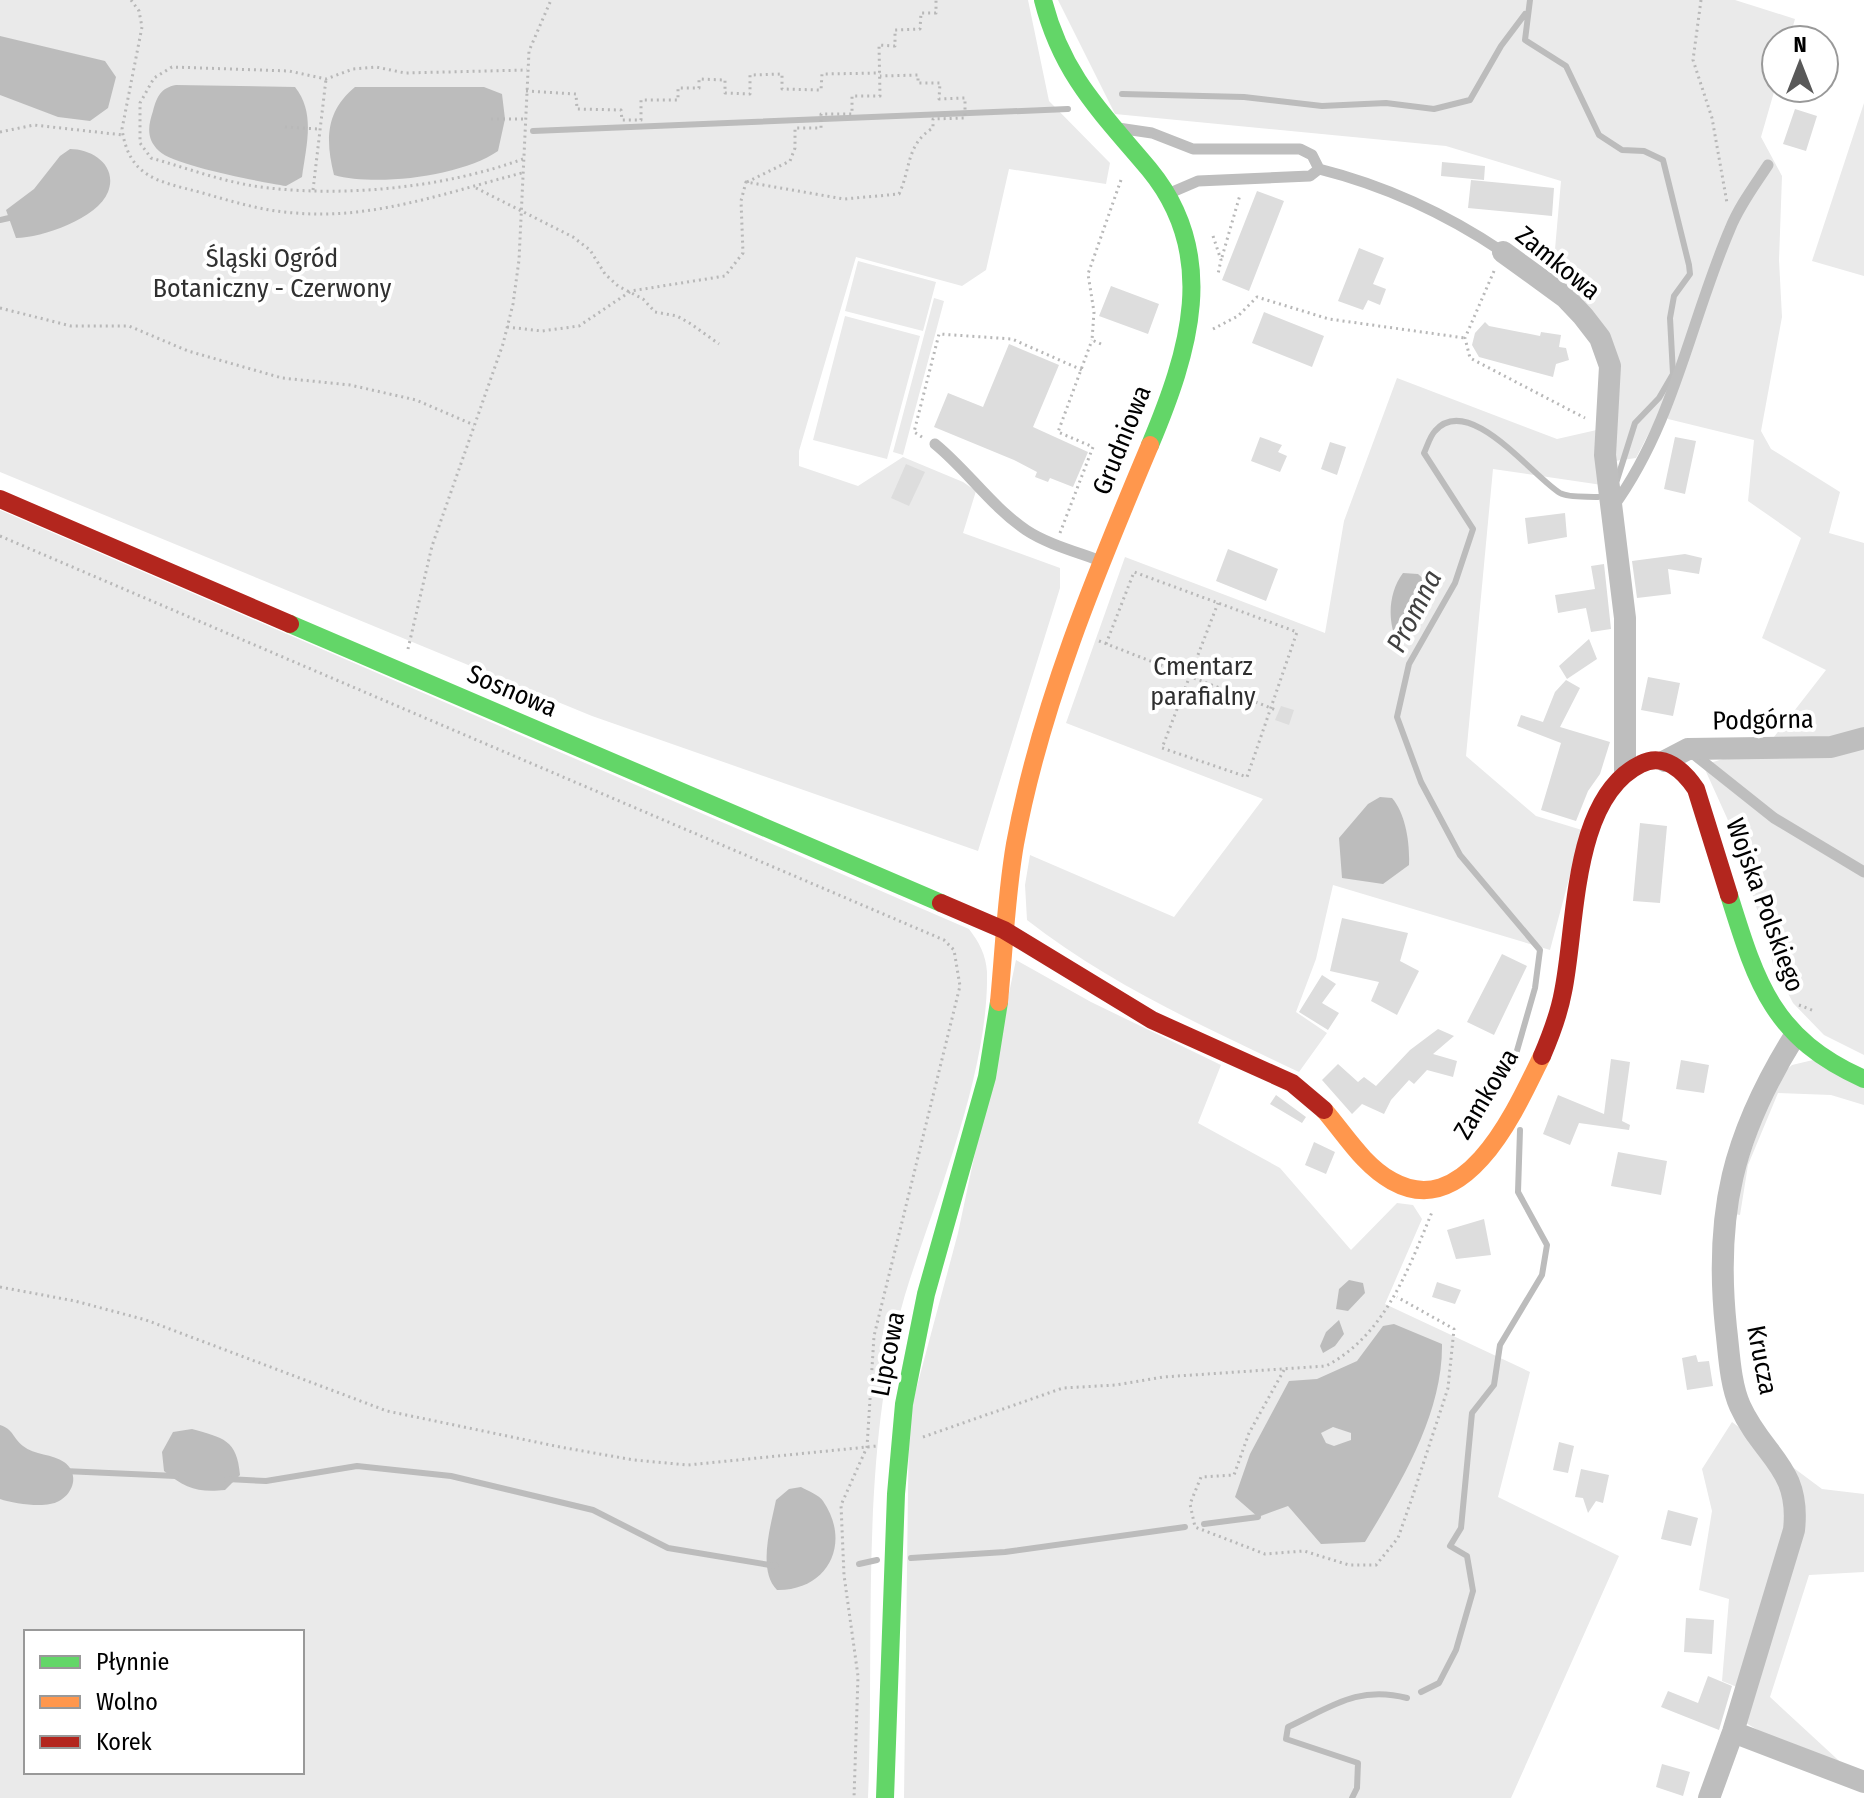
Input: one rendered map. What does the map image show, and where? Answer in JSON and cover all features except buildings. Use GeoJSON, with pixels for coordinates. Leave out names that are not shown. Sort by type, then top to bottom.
{"type":"FeatureCollection","features":[{"type":"Feature","properties":{"kind":"street","name":"Grudniowa"},"geometry":{"type":"LineString","coordinates":[[1004,930],[1010,872],[1022,816],[1076,633],[1173,385],[1188,319],[1193,274],[1183,222],[1169,194],[1078,86],[1053,33],[1043,0]]}},
{"type":"Feature","properties":{"kind":"street","name":"Zamkowa"},"geometry":{"type":"LineString","coordinates":[[1442,1187],[1460,1179],[1475,1166],[1496,1138],[1553,1033],[1560,1011],[1586,853],[1610,784],[1625,770],[1625,618],[1605,455],[1610,366],[1600,338],[1565,297],[1501,258]]}},
{"type":"Feature","properties":{"kind":"street","name":"Sosnowa"},"geometry":{"type":"LineString","coordinates":[[0,499],[1004,930]]}},
{"type":"Feature","properties":{"kind":"street","name":"Podgórna"},"geometry":{"type":"LineString","coordinates":[[1665,761],[1688,749],[1831,747],[1864,738]]}},
{"type":"Feature","properties":{"kind":"street"},"geometry":{"type":"LineString","coordinates":[[1625,770],[1650,760],[1665,761]]}},
{"type":"Feature","properties":{"kind":"street","name":"Wojska Polskiego"},"geometry":{"type":"LineString","coordinates":[[1665,761],[1679,768],[1696,789],[1758,977],[1772,1005],[1794,1037],[1864,1079]]}},
{"type":"Feature","properties":{"kind":"street"},"geometry":{"type":"LineString","coordinates":[[1004,930],[1134,1010],[1293,1083],[1317,1102],[1390,1180],[1409,1188],[1442,1187]]}},
{"type":"Feature","properties":{"kind":"street","name":"Lipcowa"},"geometry":{"type":"LineString","coordinates":[[885,1798],[899,1443],[907,1380],[921,1316],[979,1114],[995,1033],[1004,930]]}},
{"type":"Feature","properties":{"kind":"street","name":"Krucza"},"geometry":{"type":"LineString","coordinates":[[1709,1798],[1789,1555],[1797,1503],[1789,1478],[1750,1425],[1738,1403],[1722,1286],[1728,1183],[1759,1100],[1794,1037]]}},
{"type":"Feature","properties":{"kind":"street"},"geometry":{"type":"LineString","coordinates":[[1733,1732],[1864,1782]]}},
{"type":"Feature","properties":{"kind":"lane","name":"Zamkowa"},"geometry":{"type":"LineString","coordinates":[[1112,128],[1152,133],[1193,149],[1300,149],[1312,155],[1319,169],[1365,180],[1458,221],[1501,258]]}},
{"type":"Feature","properties":{"kind":"lane"},"geometry":{"type":"LineString","coordinates":[[1613,508],[1644,459],[1672,395],[1730,227],[1768,165]]}},
{"type":"Feature","properties":{"kind":"lane","name":"Zamkowa"},"geometry":{"type":"LineString","coordinates":[[1169,194],[1198,181],[1310,176],[1319,169]]}},
{"type":"Feature","properties":{"kind":"lane"},"geometry":{"type":"LineString","coordinates":[[935,444],[955,460],[1006,515],[1028,531],[1102,561]]}},
{"type":"Feature","properties":{"kind":"lane"},"geometry":{"type":"LineString","coordinates":[[1688,749],[1774,818],[1864,872]]}},
{"type":"Feature","properties":{"kind":"path"},"geometry":{"type":"LineString","coordinates":[[131,0],[139,11],[142,27],[123,135],[130,160],[162,183],[264,210],[298,214],[375,209],[476,188],[522,173]]}},
{"type":"Feature","properties":{"kind":"path"},"geometry":{"type":"LineString","coordinates":[[507,327],[542,331],[579,326],[631,291],[664,283],[725,276],[738,264],[743,253],[741,201],[746,182],[790,161],[795,148],[795,128],[821,128],[821,114],[852,114],[852,96],[880,96],[879,45],[895,46],[895,30],[920,29],[921,13],[936,13],[936,0]]}},
{"type":"Feature","properties":{"kind":"path"},"geometry":{"type":"LineString","coordinates":[[1701,0],[1693,60],[1712,118],[1730,227]]}},
{"type":"Feature","properties":{"kind":"path"},"geometry":{"type":"LineString","coordinates":[[401,671],[432,546],[507,327],[519,260],[529,51],[553,1]]}},
{"type":"Feature","properties":{"kind":"path"},"geometry":{"type":"LineString","coordinates":[[523,159],[494,170],[443,180],[313,191],[239,183],[151,158],[140,143],[140,103],[154,78],[172,67],[264,69],[326,79],[353,69],[376,67],[405,73],[527,70]]}},
{"type":"Feature","properties":{"kind":"path"},"geometry":{"type":"LineString","coordinates":[[526,91],[576,94],[577,109],[621,110],[622,120],[641,120],[641,100],[678,100],[678,88],[699,88],[699,79],[725,80],[725,93],[750,94],[750,75],[782,74],[782,89],[821,90],[822,74],[918,75],[918,83],[940,83],[939,99],[965,98],[965,118],[933,119],[933,128],[922,134],[906,163],[899,194],[844,199],[746,182]]}},
{"type":"Feature","properties":{"kind":"path"},"geometry":{"type":"LineString","coordinates":[[313,191],[326,79]]}},
{"type":"Feature","properties":{"kind":"path"},"geometry":{"type":"LineString","coordinates":[[491,119],[524,119]]}},
{"type":"Feature","properties":{"kind":"path"},"geometry":{"type":"LineString","coordinates":[[0,132],[34,125],[123,135]]}},
{"type":"Feature","properties":{"kind":"path"},"geometry":{"type":"LineString","coordinates":[[285,127],[319,129]]}},
{"type":"Feature","properties":{"kind":"path"},"geometry":{"type":"LineString","coordinates":[[1055,544],[1093,447],[1058,432],[1092,340],[1094,312],[1088,274],[1122,177]]}},
{"type":"Feature","properties":{"kind":"path"},"geometry":{"type":"LineString","coordinates":[[1217,275],[1238,197],[1249,178]]}},
{"type":"Feature","properties":{"kind":"path"},"geometry":{"type":"LineString","coordinates":[[476,188],[590,250],[605,274],[655,312],[677,316],[719,344]]}},
{"type":"Feature","properties":{"kind":"path"},"geometry":{"type":"LineString","coordinates":[[1212,235],[1221,260]]}},
{"type":"Feature","properties":{"kind":"path"},"geometry":{"type":"LineString","coordinates":[[1501,258],[1465,338],[1470,358],[1577,414]]}},
{"type":"Feature","properties":{"kind":"path"},"geometry":{"type":"LineString","coordinates":[[1203,334],[1238,316],[1257,297],[1329,319],[1465,338]]}},
{"type":"Feature","properties":{"kind":"path"},"geometry":{"type":"LineString","coordinates":[[0,308],[71,326],[129,326],[188,351],[282,378],[350,385],[416,400],[474,426]]}},
{"type":"Feature","properties":{"kind":"path"},"geometry":{"type":"LineString","coordinates":[[935,444],[914,432],[939,334],[1012,339],[1082,370]]}},
{"type":"Feature","properties":{"kind":"path"},"geometry":{"type":"LineString","coordinates":[[1092,340],[1101,344]]}},
{"type":"Feature","properties":{"kind":"path"},"geometry":{"type":"LineString","coordinates":[[0,536],[944,940],[954,950],[960,986],[957,1008],[874,1336],[867,1447],[841,1505],[844,1575],[858,1676],[854,1798]]}},
{"type":"Feature","properties":{"kind":"path"},"geometry":{"type":"LineString","coordinates":[[1106,644],[1134,572],[1297,632],[1273,710],[1247,777],[1162,748],[1218,603]]}},
{"type":"Feature","properties":{"kind":"path"},"geometry":{"type":"LineString","coordinates":[[1095,640],[1273,710]]}},
{"type":"Feature","properties":{"kind":"path"},"geometry":{"type":"LineString","coordinates":[[0,1287],[75,1301],[146,1320],[387,1411],[560,1447],[688,1465],[899,1443],[974,1421],[1063,1388],[1116,1385],[1163,1377],[1326,1366],[1343,1357],[1397,1297],[1442,1187]]}},
{"type":"Feature","properties":{"kind":"path"},"geometry":{"type":"LineString","coordinates":[[1284,1370],[1249,1433],[1234,1475],[1201,1477],[1190,1504],[1195,1527],[1265,1554],[1304,1551],[1349,1565],[1376,1565],[1398,1538],[1412,1498],[1448,1388],[1454,1329],[1397,1297]]}},
{"type":"Feature","properties":{"kind":"green space","name":"Śląski Ogród Botaniczny - Czerwony"},"geometry":{"type":"Polygon","coordinates":[[[0,0],[1028,0],[1049,101],[1110,163],[1106,184],[1009,169],[986,270],[962,286],[856,257],[799,451],[799,466],[858,486],[903,457],[963,482],[976,491],[963,533],[1060,568],[1060,588],[978,851],[592,716],[0,472],[0,0]]]}},
{"type":"Feature","properties":{"kind":"green space"},"geometry":{"type":"Polygon","coordinates":[[[1058,0],[1735,0],[1795,19],[1794,24],[1760,24],[1760,104],[1771,104],[1761,137],[1782,176],[1779,260],[1782,317],[1761,431],[1771,449],[1840,492],[1829,533],[1864,543],[1864,727],[1827,740],[1770,742],[1826,670],[1762,638],[1801,538],[1748,501],[1754,440],[1668,419],[1662,408],[1636,458],[1615,461],[1617,367],[1582,304],[1553,272],[1561,181],[1446,146],[1115,114],[1058,0]]]}},
{"type":"Feature","properties":{"kind":"green space"},"geometry":{"type":"Polygon","coordinates":[[[1864,103],[1864,276],[1812,261],[1864,103]]]}},
{"type":"Feature","properties":{"kind":"green space"},"geometry":{"type":"Polygon","coordinates":[[[858,261],[936,282],[923,331],[845,311],[858,261]]]}},
{"type":"Feature","properties":{"kind":"green space"},"geometry":{"type":"Polygon","coordinates":[[[934,298],[944,301],[903,455],[893,452],[934,298]]]}},
{"type":"Feature","properties":{"kind":"green space"},"geometry":{"type":"Polygon","coordinates":[[[845,316],[920,336],[887,459],[813,440],[845,316]]]}},
{"type":"Feature","properties":{"kind":"green space","name":"Cmentarz parafialny"},"geometry":{"type":"Polygon","coordinates":[[[1397,378],[1557,439],[1601,429],[1602,485],[1493,469],[1466,756],[1536,816],[1582,830],[1550,950],[1333,885],[1316,959],[1296,1012],[1327,1033],[1299,1072],[1159,1004],[1091,965],[1027,920],[1025,885],[1030,855],[1174,917],[1263,799],[1066,723],[1125,557],[1325,633],[1344,521],[1397,378]]]}},
{"type":"Feature","properties":{"kind":"green space"},"geometry":{"type":"Polygon","coordinates":[[[0,510],[969,929],[976,939],[987,972],[980,1048],[960,1129],[909,1282],[893,1343],[882,1406],[872,1537],[868,1798],[0,1798],[0,510]]]}},
{"type":"Feature","properties":{"kind":"green space"},"geometry":{"type":"Polygon","coordinates":[[[1864,743],[1864,1055],[1824,1035],[1793,1003],[1773,964],[1736,838],[1703,765],[1723,759],[1864,743]]]}},
{"type":"Feature","properties":{"kind":"green space"},"geometry":{"type":"Polygon","coordinates":[[[1016,960],[1091,1002],[1221,1065],[1198,1123],[1280,1168],[1351,1250],[1397,1203],[1413,1205],[1422,1219],[1385,1304],[1530,1372],[1498,1497],[1619,1556],[1511,1798],[904,1798],[909,1416],[958,1233],[1016,960]]]}},
{"type":"Feature","properties":{"kind":"green space"},"geometry":{"type":"Polygon","coordinates":[[[1813,1060],[1864,1087],[1864,1105],[1831,1095],[1778,1093],[1748,1165],[1740,1215],[1730,1213],[1775,1080],[1792,1065],[1813,1060]]]}},
{"type":"Feature","properties":{"kind":"green space"},"geometry":{"type":"Polygon","coordinates":[[[1732,1422],[1822,1489],[1864,1494],[1864,1572],[1809,1575],[1770,1697],[1849,1770],[1781,1744],[1736,1717],[1737,1687],[1722,1681],[1729,1599],[1699,1590],[1712,1511],[1702,1469],[1732,1422]]]}},
{"type":"Feature","properties":{"kind":"shaded area"},"geometry":{"type":"Polygon","coordinates":[[[0,36],[105,61],[116,77],[108,108],[90,121],[58,117],[0,95],[0,36]]]}},
{"type":"Feature","properties":{"kind":"shaded area"},"geometry":{"type":"Polygon","coordinates":[[[176,85],[295,87],[306,108],[307,119],[302,177],[286,186],[274,184],[199,168],[159,151],[150,137],[151,117],[160,94],[176,85]]]}},
{"type":"Feature","properties":{"kind":"shaded area"},"geometry":{"type":"Polygon","coordinates":[[[355,87],[484,87],[502,94],[505,119],[498,151],[463,167],[419,177],[373,180],[334,175],[329,149],[330,126],[338,106],[355,87]]]}},
{"type":"Feature","properties":{"kind":"shaded area"},"geometry":{"type":"Polygon","coordinates":[[[70,149],[87,152],[101,161],[110,174],[108,192],[93,210],[68,225],[16,238],[6,210],[34,189],[60,156],[70,149]]]}},
{"type":"Feature","properties":{"kind":"shaded area"},"geometry":{"type":"Polygon","coordinates":[[[1403,573],[1418,574],[1427,582],[1398,644],[1392,626],[1391,608],[1394,589],[1403,573]]]}},
{"type":"Feature","properties":{"kind":"shaded area"},"geometry":{"type":"Polygon","coordinates":[[[1380,797],[1392,798],[1401,812],[1408,839],[1409,865],[1383,884],[1342,878],[1339,838],[1368,804],[1380,797]]]}},
{"type":"Feature","properties":{"kind":"shaded area"},"geometry":{"type":"Polygon","coordinates":[[[1349,1280],[1363,1283],[1365,1293],[1348,1311],[1336,1309],[1339,1289],[1349,1280]]]}},
{"type":"Feature","properties":{"kind":"shaded area"},"geometry":{"type":"Polygon","coordinates":[[[1339,1320],[1344,1334],[1335,1346],[1323,1353],[1320,1346],[1326,1332],[1339,1320]]]}},
{"type":"Feature","properties":{"kind":"shaded area"},"geometry":{"type":"Polygon","coordinates":[[[1394,1324],[1442,1344],[1440,1370],[1435,1396],[1417,1448],[1365,1542],[1321,1544],[1288,1506],[1258,1517],[1235,1497],[1250,1454],[1289,1381],[1317,1379],[1357,1361],[1383,1326],[1394,1324]],[[1333,1427],[1321,1433],[1326,1443],[1334,1446],[1351,1440],[1351,1433],[1333,1427]]]}},
{"type":"Feature","properties":{"kind":"shaded area"},"geometry":{"type":"Polygon","coordinates":[[[0,1425],[27,1449],[60,1459],[70,1468],[72,1487],[63,1498],[38,1505],[0,1499],[0,1425]]]}},
{"type":"Feature","properties":{"kind":"shaded area"},"geometry":{"type":"Polygon","coordinates":[[[192,1429],[220,1438],[236,1454],[240,1475],[225,1490],[192,1488],[164,1471],[162,1452],[173,1432],[192,1429]]]}},
{"type":"Feature","properties":{"kind":"shaded area"},"geometry":{"type":"Polygon","coordinates":[[[801,1487],[823,1501],[831,1517],[835,1548],[822,1573],[810,1582],[777,1590],[771,1581],[767,1559],[776,1500],[789,1489],[801,1487]]]}},
{"type":"Feature","properties":{"kind":"waterway","name":"Promna"},"geometry":{"type":"LineString","coordinates":[[1530,0],[1525,40],[1566,66],[1599,135],[1622,150],[1644,151],[1663,160],[1689,265],[1690,274],[1674,296],[1670,318],[1673,374],[1659,398],[1635,423],[1617,480]]}},
{"type":"Feature","properties":{"kind":"waterway"},"geometry":{"type":"LineString","coordinates":[[1122,94],[1244,97],[1322,106],[1386,103],[1434,109],[1470,100],[1501,46],[1525,14]]}},
{"type":"Feature","properties":{"kind":"waterway"},"geometry":{"type":"LineString","coordinates":[[533,131],[1068,109]]}},
{"type":"Feature","properties":{"kind":"waterway"},"geometry":{"type":"LineString","coordinates":[[0,220],[9,218]]}},
{"type":"Feature","properties":{"kind":"waterway","name":"Promna"},"geometry":{"type":"LineString","coordinates":[[1512,1068],[1535,988],[1540,950],[1460,855],[1421,782],[1397,717],[1409,664],[1455,583],[1473,529],[1424,453],[1435,431],[1449,422],[1465,422],[1500,441],[1560,493],[1598,497]]}},
{"type":"Feature","properties":{"kind":"waterway"},"geometry":{"type":"LineString","coordinates":[[1421,1692],[1439,1683],[1456,1650],[1473,1591],[1467,1556],[1450,1546],[1461,1528],[1472,1413],[1494,1385],[1500,1345],[1542,1275],[1547,1245],[1518,1192],[1520,1130]]}},
{"type":"Feature","properties":{"kind":"waterway"},"geometry":{"type":"LineString","coordinates":[[227,1479],[266,1481],[357,1466],[451,1476],[593,1510],[668,1548],[776,1566]]}},
{"type":"Feature","properties":{"kind":"waterway"},"geometry":{"type":"LineString","coordinates":[[64,1471],[176,1476]]}},
{"type":"Feature","properties":{"kind":"waterway"},"geometry":{"type":"LineString","coordinates":[[1204,1524],[1258,1517]]}},
{"type":"Feature","properties":{"kind":"waterway"},"geometry":{"type":"LineString","coordinates":[[911,1558],[1005,1552],[1185,1527]]}},
{"type":"Feature","properties":{"kind":"waterway"},"geometry":{"type":"LineString","coordinates":[[859,1564],[877,1560]]}},
{"type":"Feature","properties":{"kind":"waterway"},"geometry":{"type":"LineString","coordinates":[[1352,1798],[1357,1788],[1358,1763],[1286,1739],[1288,1727],[1359,1696],[1374,1694],[1407,1698]]}},
{"type":"Feature","properties":{"kind":"traffic: fast"},"geometry":{"type":"LineString","coordinates":[[1043,0],[1051,26],[1072,71],[1099,110],[1149,169],[1171,202],[1185,235],[1191,270],[1191,304],[1186,339],[1150,445]]}},
{"type":"Feature","properties":{"kind":"traffic: fast"},"geometry":{"type":"LineString","coordinates":[[290,624],[941,903]]}},
{"type":"Feature","properties":{"kind":"traffic: fast"},"geometry":{"type":"LineString","coordinates":[[1729,895],[1749,956],[1773,1005],[1808,1046],[1864,1079]]}},
{"type":"Feature","properties":{"kind":"traffic: fast"},"geometry":{"type":"LineString","coordinates":[[885,1798],[896,1494],[904,1404],[926,1294],[987,1077],[999,1002]]}},
{"type":"Feature","properties":{"kind":"traffic: slow"},"geometry":{"type":"LineString","coordinates":[[999,1002],[1015,844],[1039,742],[1090,591],[1150,445]]}},
{"type":"Feature","properties":{"kind":"traffic: slow"},"geometry":{"type":"LineString","coordinates":[[1324,1110],[1363,1158],[1392,1181],[1419,1190],[1444,1186],[1466,1173],[1486,1153],[1519,1103],[1542,1056]]}},
{"type":"Feature","properties":{"kind":"traffic: jam"},"geometry":{"type":"LineString","coordinates":[[0,499],[290,624]]}},
{"type":"Feature","properties":{"kind":"traffic: jam"},"geometry":{"type":"LineString","coordinates":[[1542,1056],[1561,1000],[1575,899],[1589,833],[1601,805],[1618,781],[1641,764],[1658,760],[1673,765],[1686,776],[1696,789],[1729,895]]}},
{"type":"Feature","properties":{"kind":"traffic: jam"},"geometry":{"type":"LineString","coordinates":[[941,903],[1004,930],[1152,1020],[1292,1083],[1324,1110]]}}]}
